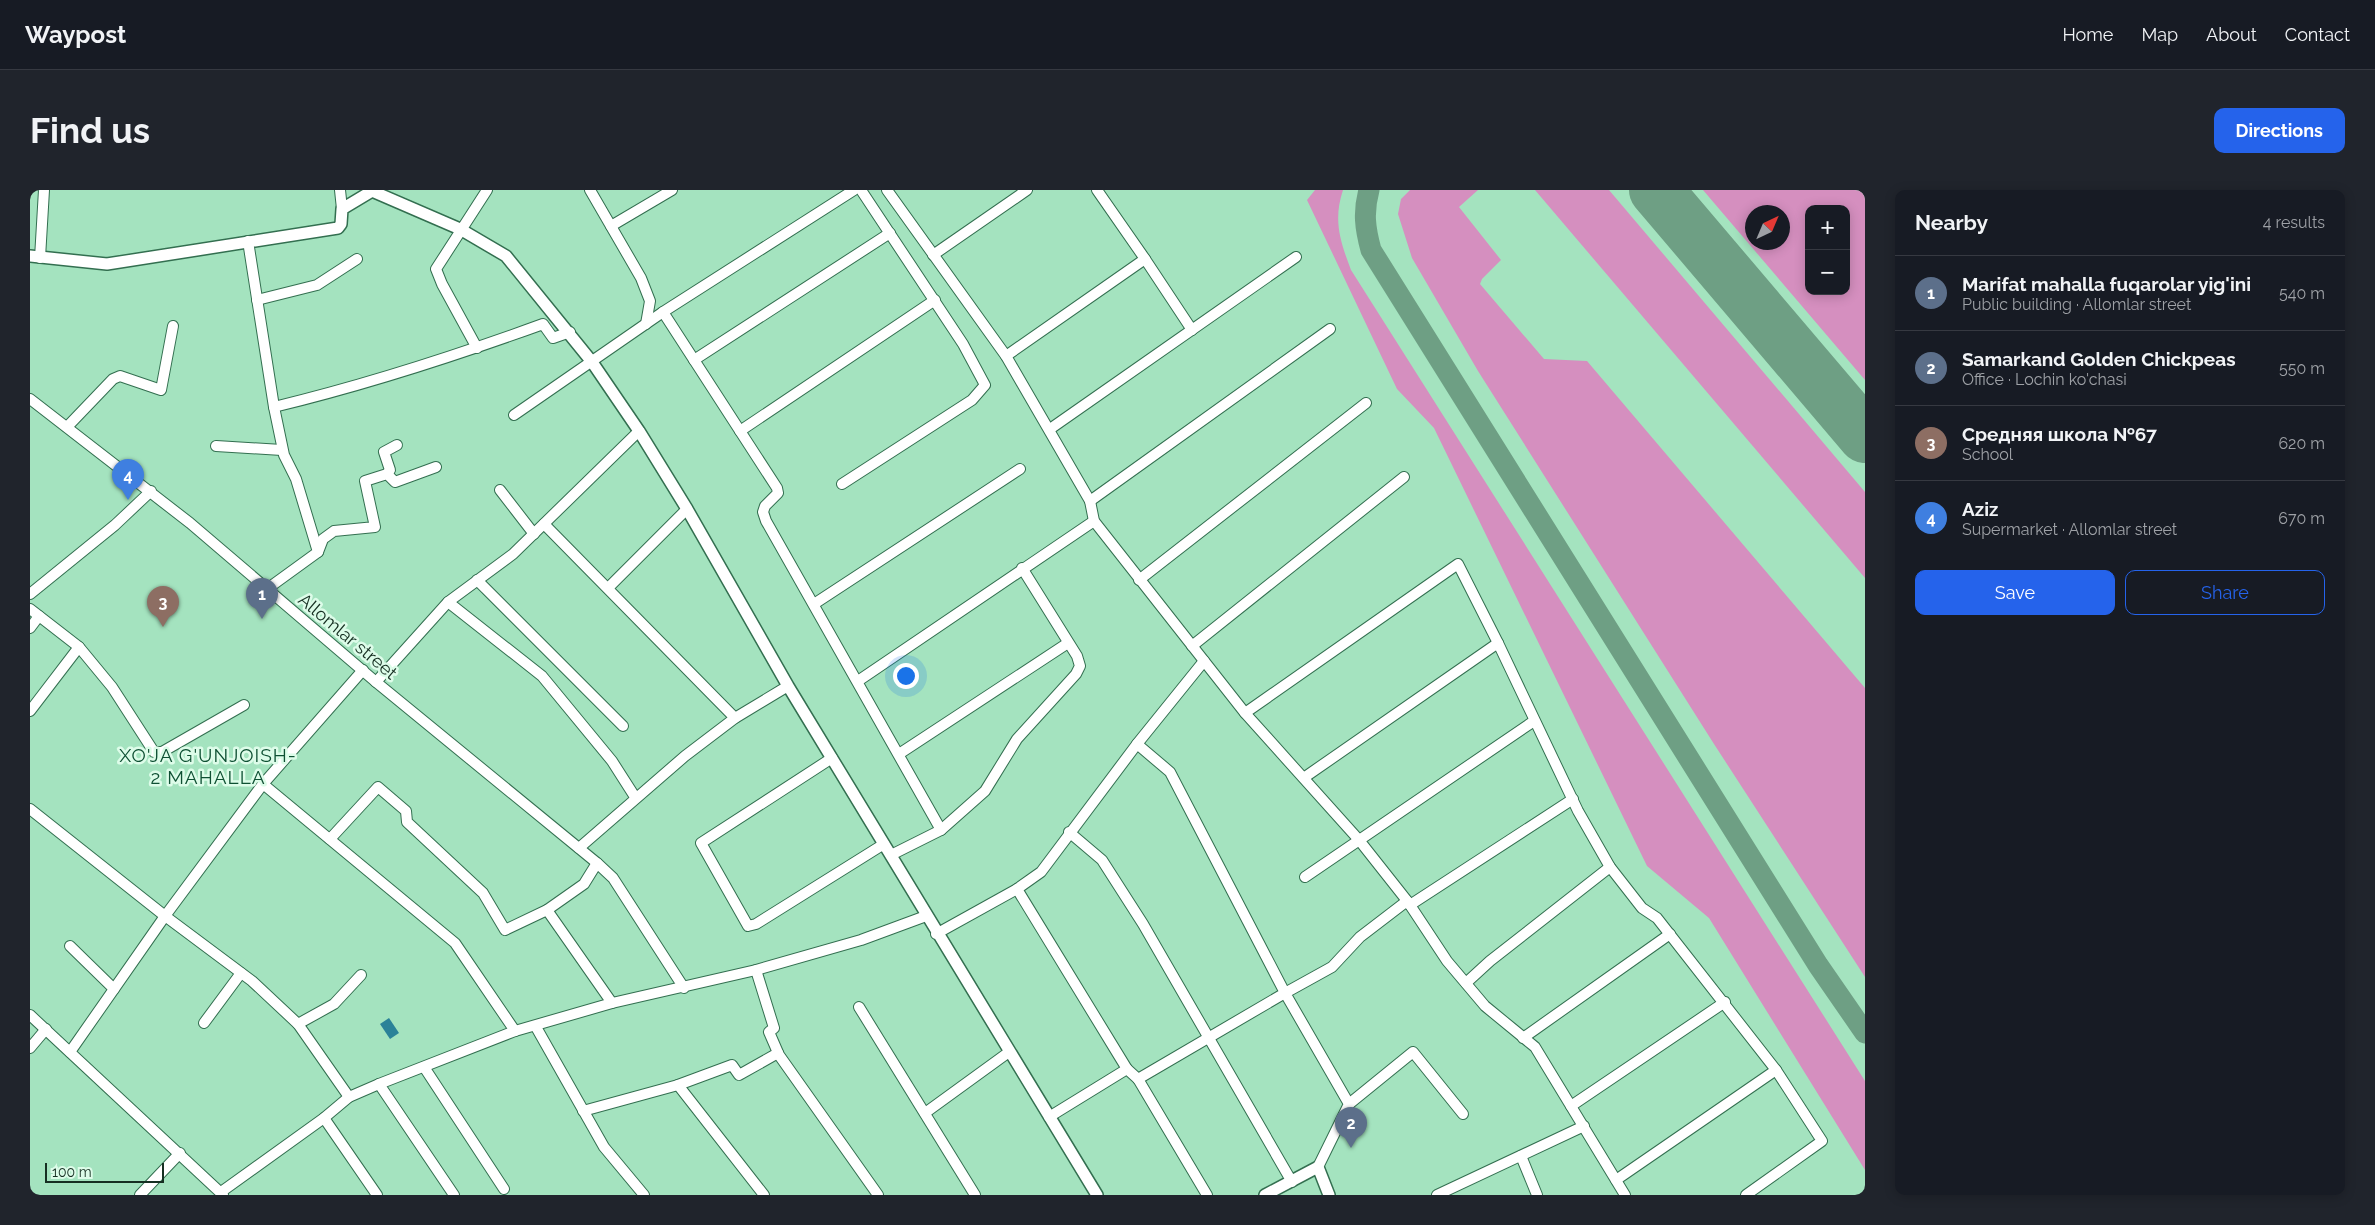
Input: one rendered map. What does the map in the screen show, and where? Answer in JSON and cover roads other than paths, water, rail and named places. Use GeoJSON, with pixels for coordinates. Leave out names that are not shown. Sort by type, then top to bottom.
{"type":"FeatureCollection","features":[{"type":"Feature","properties":{"kind":"street"},"geometry":{"type":"LineString","coordinates":[[44,190],[35,257],[107,264],[338,228],[341,224],[342,209],[340,190]]}},
{"type":"Feature","properties":{"kind":"street"},"geometry":{"type":"LineString","coordinates":[[342,209],[371,190],[460,229],[506,256],[570,332],[639,431],[687,509],[788,686],[936,934],[1096,1195]]}},
{"type":"Feature","properties":{"kind":"street"},"geometry":{"type":"LineString","coordinates":[[478,348],[442,284],[436,269],[460,229],[487,190]]}},
{"type":"Feature","properties":{"kind":"street"},"geometry":{"type":"LineString","coordinates":[[590,190],[641,278],[650,301],[646,324]]}},
{"type":"Feature","properties":{"kind":"street"},"geometry":{"type":"LineString","coordinates":[[611,226],[672,190]]}},
{"type":"Feature","properties":{"kind":"street"},"geometry":{"type":"LineString","coordinates":[[514,414],[663,312],[854,190]]}},
{"type":"Feature","properties":{"kind":"street"},"geometry":{"type":"LineString","coordinates":[[842,484],[972,400],[985,385],[963,344],[861,190]]}},
{"type":"Feature","properties":{"kind":"street"},"geometry":{"type":"LineString","coordinates":[[887,190],[1006,356],[1090,501],[1094,521],[1245,713],[1305,777],[1359,840],[1410,905],[1447,961],[1485,1006],[1535,1047],[1625,1195]]}},
{"type":"Feature","properties":{"kind":"street"},"geometry":{"type":"LineString","coordinates":[[933,255],[1028,190]]}},
{"type":"Feature","properties":{"kind":"street"},"geometry":{"type":"LineString","coordinates":[[1097,190],[1192,330]]}},
{"type":"Feature","properties":{"kind":"street"},"geometry":{"type":"LineString","coordinates":[[694,360],[890,233]]}},
{"type":"Feature","properties":{"kind":"street"},"geometry":{"type":"LineString","coordinates":[[248,241],[282,450],[296,478],[318,552]]}},
{"type":"Feature","properties":{"kind":"street"},"geometry":{"type":"LineString","coordinates":[[1050,429],[1296,257]]}},
{"type":"Feature","properties":{"kind":"street"},"geometry":{"type":"LineString","coordinates":[[257,300],[317,284],[357,259]]}},
{"type":"Feature","properties":{"kind":"street"},"geometry":{"type":"LineString","coordinates":[[1006,356],[1145,259]]}},
{"type":"Feature","properties":{"kind":"street"},"geometry":{"type":"LineString","coordinates":[[740,431],[935,300]]}},
{"type":"Feature","properties":{"kind":"street"},"geometry":{"type":"LineString","coordinates":[[663,312],[777,488],[778,493],[765,506],[763,512],[941,830]]}},
{"type":"Feature","properties":{"kind":"street"},"geometry":{"type":"LineString","coordinates":[[274,407],[334,392],[478,348],[543,324],[553,338],[570,332]]}},
{"type":"Feature","properties":{"kind":"street"},"geometry":{"type":"LineString","coordinates":[[67,427],[113,379],[120,376],[161,390],[173,326]]}},
{"type":"Feature","properties":{"kind":"street"},"geometry":{"type":"LineString","coordinates":[[1090,501],[1330,329]]}},
{"type":"Feature","properties":{"kind":"street","name":"Allomlar street"},"geometry":{"type":"LineString","coordinates":[[30,399],[150,490],[376,682],[597,863],[613,878],[684,988]]}},
{"type":"Feature","properties":{"kind":"street"},"geometry":{"type":"LineString","coordinates":[[1139,580],[1366,403]]}},
{"type":"Feature","properties":{"kind":"street"},"geometry":{"type":"LineString","coordinates":[[376,682],[448,602],[513,554],[639,431]]}},
{"type":"Feature","properties":{"kind":"street"},"geometry":{"type":"LineString","coordinates":[[268,589],[318,552],[322,539],[334,531],[375,527],[365,481],[387,474],[390,470],[384,452],[397,445]]}},
{"type":"Feature","properties":{"kind":"street"},"geometry":{"type":"LineString","coordinates":[[216,446],[282,450]]}},
{"type":"Feature","properties":{"kind":"street"},"geometry":{"type":"LineString","coordinates":[[387,474],[395,482],[436,467]]}},
{"type":"Feature","properties":{"kind":"street"},"geometry":{"type":"LineString","coordinates":[[814,604],[1020,469]]}},
{"type":"Feature","properties":{"kind":"street"},"geometry":{"type":"LineString","coordinates":[[1192,646],[1404,477]]}},
{"type":"Feature","properties":{"kind":"street"},"geometry":{"type":"LineString","coordinates":[[30,594],[115,525],[150,490]]}},
{"type":"Feature","properties":{"kind":"street"},"geometry":{"type":"LineString","coordinates":[[500,490],[534,534]]}},
{"type":"Feature","properties":{"kind":"street"},"geometry":{"type":"LineString","coordinates":[[608,588],[687,509]]}},
{"type":"Feature","properties":{"kind":"street"},"geometry":{"type":"LineString","coordinates":[[858,681],[1022,568],[1094,521]]}},
{"type":"Feature","properties":{"kind":"street"},"geometry":{"type":"LineString","coordinates":[[544,524],[736,718]]}},
{"type":"Feature","properties":{"kind":"street"},"geometry":{"type":"LineString","coordinates":[[1245,713],[1458,564],[1498,643],[1572,799],[1610,867],[1642,908],[1657,918],[1725,1002],[1776,1070],[1822,1141],[1746,1195]]}},
{"type":"Feature","properties":{"kind":"street"},"geometry":{"type":"LineString","coordinates":[[891,856],[941,830],[985,791],[1017,739],[1076,674],[1080,666],[1068,642],[1022,568]]}},
{"type":"Feature","properties":{"kind":"street"},"geometry":{"type":"LineString","coordinates":[[477,580],[622,726]]}},
{"type":"Feature","properties":{"kind":"street"},"geometry":{"type":"LineString","coordinates":[[448,602],[542,676],[612,761],[635,798]]}},
{"type":"Feature","properties":{"kind":"street"},"geometry":{"type":"LineString","coordinates":[[30,609],[79,647],[112,687],[154,752],[162,752],[244,705]]}},
{"type":"Feature","properties":{"kind":"street"},"geometry":{"type":"LineString","coordinates":[[30,628],[39,616]]}},
{"type":"Feature","properties":{"kind":"street"},"geometry":{"type":"LineString","coordinates":[[899,754],[1068,642]]}},
{"type":"Feature","properties":{"kind":"street"},"geometry":{"type":"LineString","coordinates":[[1305,777],[1498,643]]}},
{"type":"Feature","properties":{"kind":"street"},"geometry":{"type":"LineString","coordinates":[[30,711],[79,647]]}},
{"type":"Feature","properties":{"kind":"street"},"geometry":{"type":"LineString","coordinates":[[936,934],[1017,889],[1040,872],[1137,744],[1204,662]]}},
{"type":"Feature","properties":{"kind":"street"},"geometry":{"type":"LineString","coordinates":[[70,1052],[165,916],[263,784],[363,670]]}},
{"type":"Feature","properties":{"kind":"street"},"geometry":{"type":"LineString","coordinates":[[579,848],[685,756],[736,718],[788,686]]}},
{"type":"Feature","properties":{"kind":"street"},"geometry":{"type":"LineString","coordinates":[[1305,876],[1534,720]]}},
{"type":"Feature","properties":{"kind":"street"},"geometry":{"type":"LineString","coordinates":[[1137,744],[1170,772],[1285,993],[1348,1104]]}},
{"type":"Feature","properties":{"kind":"street"},"geometry":{"type":"LineString","coordinates":[[832,758],[701,843],[748,926],[756,924],[884,844]]}},
{"type":"Feature","properties":{"kind":"street"},"geometry":{"type":"LineString","coordinates":[[263,784],[455,943],[515,1032]]}},
{"type":"Feature","properties":{"kind":"street"},"geometry":{"type":"LineString","coordinates":[[330,839],[378,787],[406,811],[406,822],[483,894],[504,930],[547,910],[584,884],[597,863]]}},
{"type":"Feature","properties":{"kind":"street"},"geometry":{"type":"LineString","coordinates":[[1410,905],[1572,799]]}},
{"type":"Feature","properties":{"kind":"street"},"geometry":{"type":"LineString","coordinates":[[30,809],[165,916],[241,973],[298,1024],[349,1097]]}},
{"type":"Feature","properties":{"kind":"street"},"geometry":{"type":"LineString","coordinates":[[1069,832],[1102,860],[1143,924],[1292,1182]]}},
{"type":"Feature","properties":{"kind":"street"},"geometry":{"type":"LineString","coordinates":[[1466,983],[1490,961],[1610,867]]}},
{"type":"Feature","properties":{"kind":"street"},"geometry":{"type":"LineString","coordinates":[[1017,889],[1127,1069],[1138,1079],[1207,1195]]}},
{"type":"Feature","properties":{"kind":"street"},"geometry":{"type":"LineString","coordinates":[[1138,1079],[1332,967],[1360,938],[1407,901],[1410,905]]}},
{"type":"Feature","properties":{"kind":"street"},"geometry":{"type":"LineString","coordinates":[[547,910],[612,1003]]}},
{"type":"Feature","properties":{"kind":"street"},"geometry":{"type":"LineString","coordinates":[[30,1016],[222,1193],[324,1118],[349,1097],[379,1084],[515,1032],[612,1003],[756,970],[861,940],[926,916]]}},
{"type":"Feature","properties":{"kind":"street"},"geometry":{"type":"LineString","coordinates":[[1523,1038],[1670,934]]}},
{"type":"Feature","properties":{"kind":"street"},"geometry":{"type":"LineString","coordinates":[[70,946],[114,989]]}},
{"type":"Feature","properties":{"kind":"street"},"geometry":{"type":"LineString","coordinates":[[756,970],[774,1028],[769,1032],[778,1053],[878,1195]]}},
{"type":"Feature","properties":{"kind":"street"},"geometry":{"type":"LineString","coordinates":[[204,1023],[241,973]]}},
{"type":"Feature","properties":{"kind":"street"},"geometry":{"type":"LineString","coordinates":[[298,1024],[334,1004],[361,975]]}},
{"type":"Feature","properties":{"kind":"street"},"geometry":{"type":"LineString","coordinates":[[1572,1106],[1725,1002]]}},
{"type":"Feature","properties":{"kind":"street"},"geometry":{"type":"LineString","coordinates":[[859,1007],[975,1195]]}},
{"type":"Feature","properties":{"kind":"street"},"geometry":{"type":"LineString","coordinates":[[536,1027],[604,1147],[644,1195]]}},
{"type":"Feature","properties":{"kind":"street"},"geometry":{"type":"LineString","coordinates":[[30,1048],[46,1029]]}},
{"type":"Feature","properties":{"kind":"street"},"geometry":{"type":"LineString","coordinates":[[925,1113],[1009,1052]]}},
{"type":"Feature","properties":{"kind":"street"},"geometry":{"type":"LineString","coordinates":[[1265,1195],[1318,1167],[1348,1104],[1413,1052],[1463,1114]]}},
{"type":"Feature","properties":{"kind":"street"},"geometry":{"type":"LineString","coordinates":[[583,1111],[678,1085],[732,1065],[739,1075],[778,1053]]}},
{"type":"Feature","properties":{"kind":"street"},"geometry":{"type":"LineString","coordinates":[[424,1067],[504,1189]]}},
{"type":"Feature","properties":{"kind":"street"},"geometry":{"type":"LineString","coordinates":[[1049,1117],[1127,1069]]}},
{"type":"Feature","properties":{"kind":"street"},"geometry":{"type":"LineString","coordinates":[[1616,1180],[1776,1070]]}},
{"type":"Feature","properties":{"kind":"street"},"geometry":{"type":"LineString","coordinates":[[379,1084],[454,1195]]}},
{"type":"Feature","properties":{"kind":"street"},"geometry":{"type":"LineString","coordinates":[[678,1085],[764,1195]]}},
{"type":"Feature","properties":{"kind":"street"},"geometry":{"type":"LineString","coordinates":[[324,1118],[377,1195]]}},
{"type":"Feature","properties":{"kind":"street"},"geometry":{"type":"LineString","coordinates":[[1437,1195],[1584,1126]]}},
{"type":"Feature","properties":{"kind":"street"},"geometry":{"type":"LineString","coordinates":[[140,1195],[180,1153]]}},
{"type":"Feature","properties":{"kind":"street"},"geometry":{"type":"LineString","coordinates":[[1521,1156],[1538,1195]]}},
{"type":"Feature","properties":{"kind":"street"},"geometry":{"type":"LineString","coordinates":[[1318,1167],[1329,1195]]}},
{"type":"Feature","properties":{"kind":"water"},"geometry":{"type":"Polygon","coordinates":[[[389,1018],[399,1033],[390,1039],[380,1024],[389,1018]]]}},
{"type":"Feature","properties":{"kind":"place","name":"Aziz"},"geometry":{"type":"Point","coordinates":[128,500]}},
{"type":"Feature","properties":{"kind":"place","name":"Marifat mahalla fuqarolar yig'ini"},"geometry":{"type":"Point","coordinates":[262,619]}},
{"type":"Feature","properties":{"kind":"place","name":"Средняя школа №67"},"geometry":{"type":"Point","coordinates":[163,627]}},
{"type":"Feature","properties":{"kind":"place","name":"Samarkand Golden Chickpeas"},"geometry":{"type":"Point","coordinates":[1351,1148]}},
{"type":"Feature","properties":{"kind":"district","name":"XO'JA G'UNJOISH- 2 MAHALLA"},"geometry":{"type":"Point","coordinates":[208,766]}}]}
